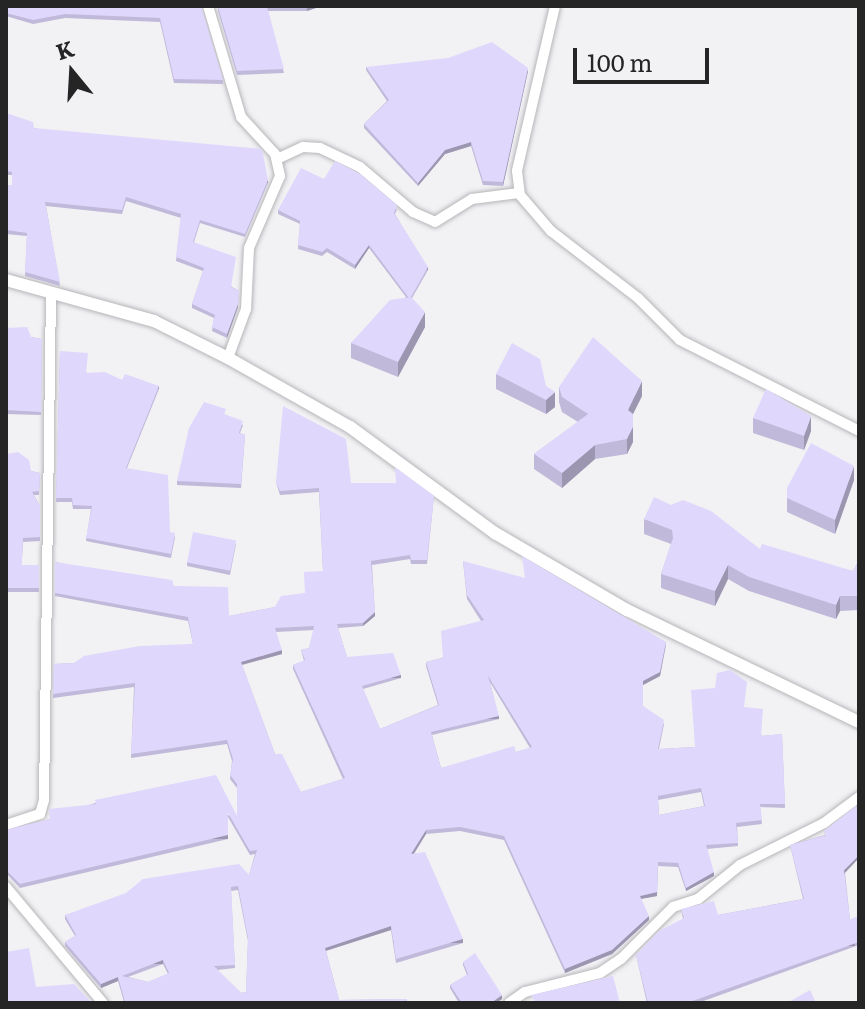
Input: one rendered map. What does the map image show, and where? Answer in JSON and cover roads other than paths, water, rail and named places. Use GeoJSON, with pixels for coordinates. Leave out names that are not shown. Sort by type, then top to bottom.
{"type":"FeatureCollection","features":[{"type":"Feature","properties":{"kind":"street"},"geometry":{"type":"LineString","coordinates":[[208,6],[241,117],[277,159],[280,176],[249,248],[246,309],[228,358]]}},
{"type":"Feature","properties":{"kind":"street"},"geometry":{"type":"LineString","coordinates":[[555,6],[517,171],[519,193],[551,231],[638,298],[680,340],[859,431]]}},
{"type":"Feature","properties":{"kind":"street"},"geometry":{"type":"LineString","coordinates":[[277,159],[303,147],[320,148],[360,167],[413,212],[435,222],[472,199],[519,193]]}},
{"type":"Feature","properties":{"kind":"street"},"geometry":{"type":"LineString","coordinates":[[6,280],[154,321],[228,358],[350,427],[495,533],[627,610],[859,722]]}},
{"type":"Feature","properties":{"kind":"street"},"geometry":{"type":"LineString","coordinates":[[6,825],[40,814],[44,800],[51,292]]}},
{"type":"Feature","properties":{"kind":"street"},"geometry":{"type":"LineString","coordinates":[[509,1003],[525,992],[600,973],[673,907],[698,899],[740,865],[824,823],[859,797]]}},
{"type":"Feature","properties":{"kind":"street"},"geometry":{"type":"LineString","coordinates":[[6,887],[103,1003]]}}]}
